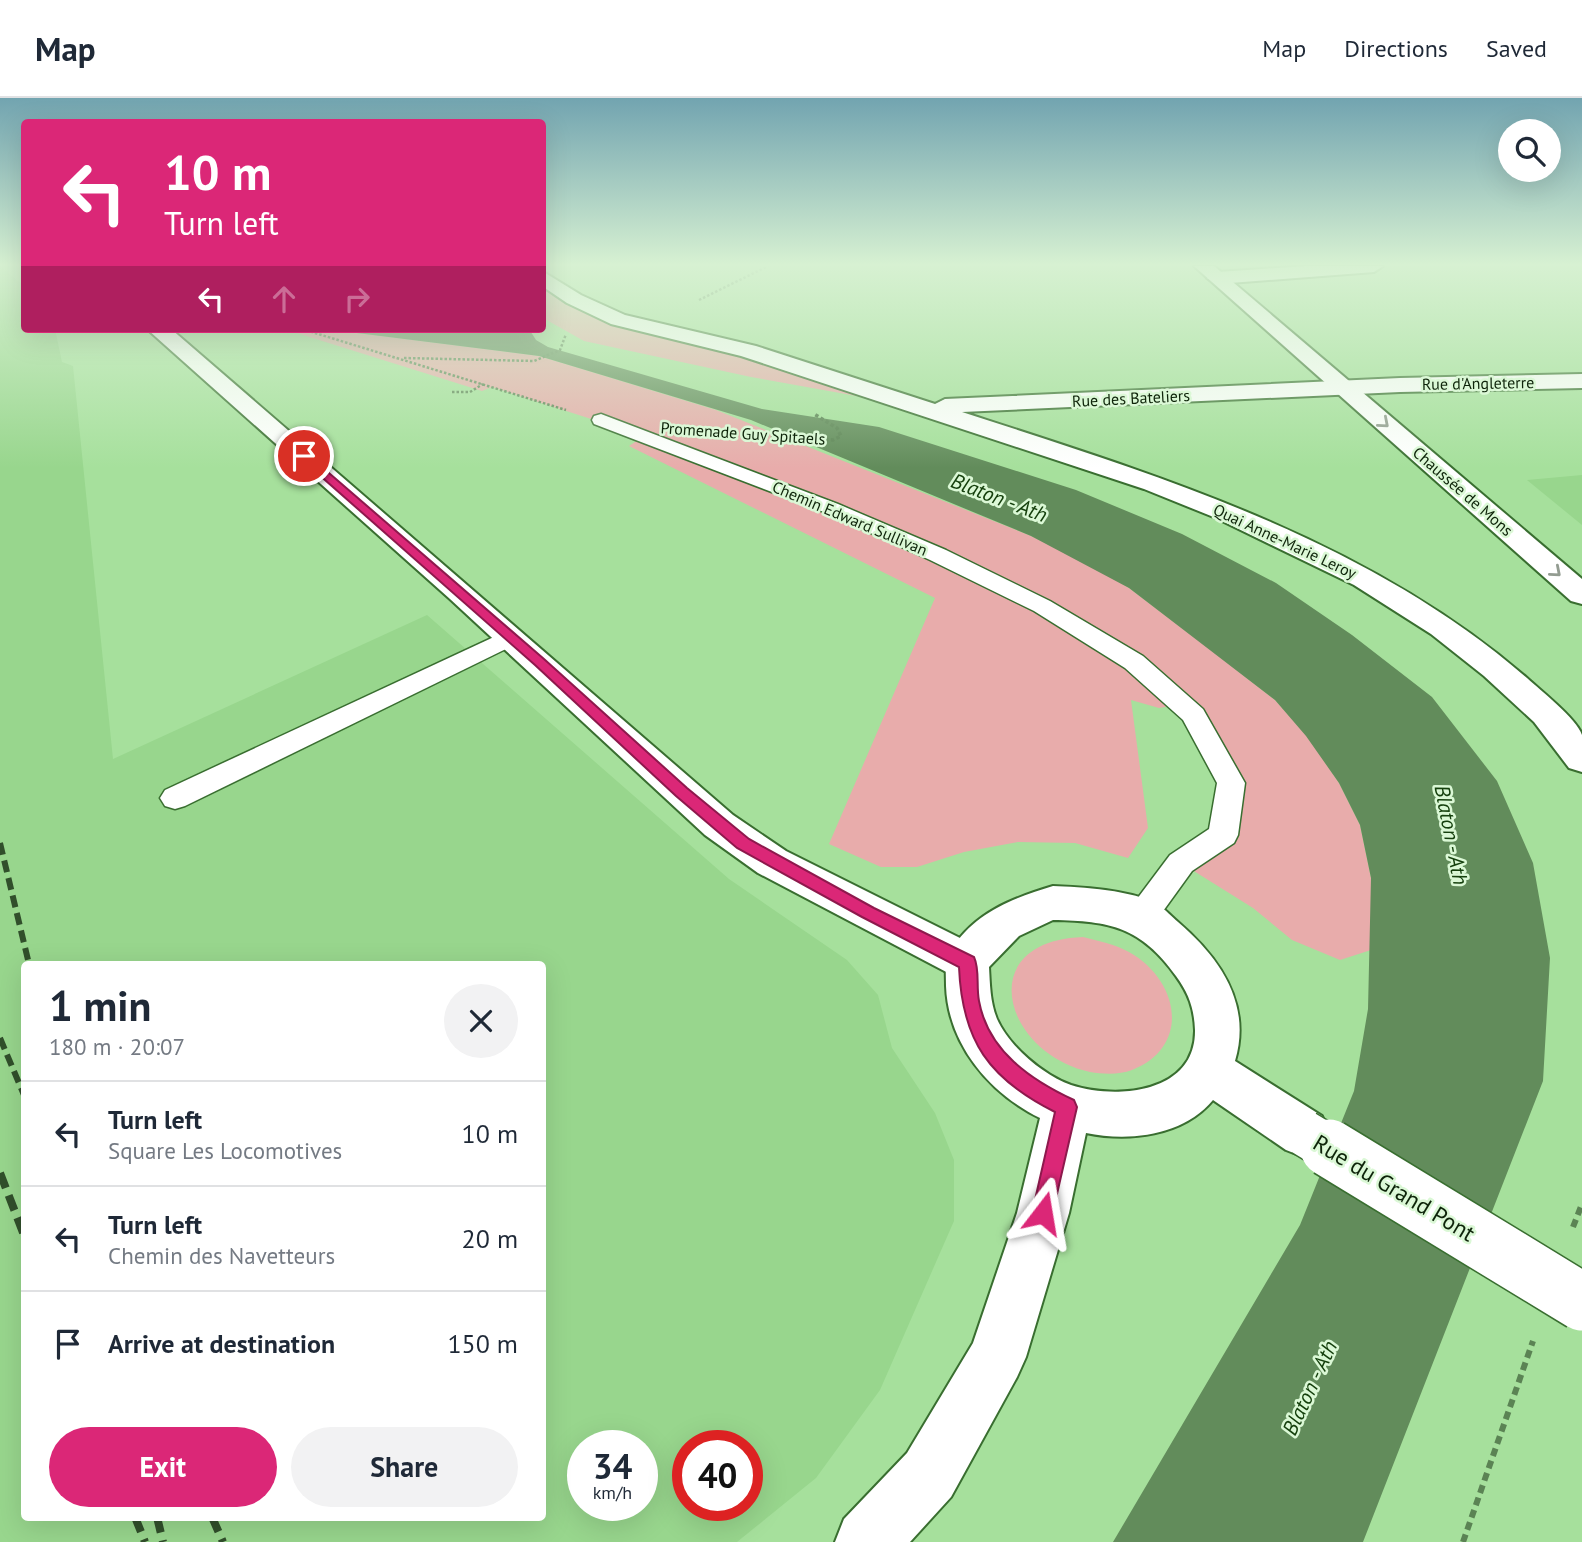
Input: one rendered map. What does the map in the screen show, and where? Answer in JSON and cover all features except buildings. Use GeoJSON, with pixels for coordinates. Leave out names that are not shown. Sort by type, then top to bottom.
{"type":"FeatureCollection","features":[{"type":"Feature","properties":{"kind":"street"},"geometry":{"type":"LineString","coordinates":[[163,333],[743,844],[967,962]]}},
{"type":"Feature","properties":{"kind":"street","name":"Quai Anne-Marie Leroy"},"geometry":{"type":"LineString","coordinates":[[675,333],[748,351],[1153,483],[1226,512],[1365,579],[1436,623],[1496,669],[1546,714],[1582,760]]}},
{"type":"Feature","properties":{"kind":"street","name":"Chaussée de Mons"},"geometry":{"type":"LineString","coordinates":[[1287,333],[1343,388],[1582,595]]}},
{"type":"Feature","properties":{"kind":"street","name":"Chaussée de Mons"},"geometry":{"type":"LineString","coordinates":[[1305,333],[1374,386],[1561,544]]}},
{"type":"Feature","properties":{"kind":"street","name":"Rue d'Angleterre"},"geometry":{"type":"LineString","coordinates":[[1374,386],[1582,381]]}},
{"type":"Feature","properties":{"kind":"street"},"geometry":{"type":"LineString","coordinates":[[1343,388],[1374,386]]}},
{"type":"Feature","properties":{"kind":"street","name":"Rue des Bateliers"},"geometry":{"type":"LineString","coordinates":[[927,410],[1343,388]]}},
{"type":"Feature","properties":{"kind":"street"},"geometry":{"type":"LineString","coordinates":[[1053,903],[1089,904],[1142,916],[1185,954],[1205,981],[1217,1011],[1219,1041],[1209,1070],[1187,1095],[1155,1111],[1116,1116],[1067,1107],[1042,1095],[1014,1075],[992,1053],[977,1027],[969,1000],[967,962],[994,928],[1021,912],[1053,903]]}},
{"type":"Feature","properties":{"kind":"street","name":"Rue du Grand Pont"},"geometry":{"type":"LineString","coordinates":[[1209,1070],[1304,1133],[1582,1302]]}},
{"type":"Feature","properties":{"kind":"street"},"geometry":{"type":"LineString","coordinates":[[867,1542],[929,1475],[997,1357],[1043,1213],[1067,1107]]}},
{"type":"Feature","properties":{"kind":"lane","name":"Chemin Edward Sullivan"},"geometry":{"type":"LineString","coordinates":[[611,421],[807,498],[938,555],[1042,606],[1133,662],[1194,715],[1231,783],[1223,835],[1181,863],[1142,916]]}},
{"type":"Feature","properties":{"kind":"lane"},"geometry":{"type":"LineString","coordinates":[[175,798],[511,637]]}},
{"type":"Feature","properties":{"kind":"path"},"geometry":{"type":"LineString","coordinates":[[317,333],[611,421]]}},
{"type":"Feature","properties":{"kind":"path"},"geometry":{"type":"LineString","coordinates":[[398,358],[534,361],[560,350],[566,333]]}},
{"type":"Feature","properties":{"kind":"path"},"geometry":{"type":"LineString","coordinates":[[452,391],[470,392],[483,384]]}},
{"type":"Feature","properties":{"kind":"path","name":"Promenade Guy Spitaels"},"geometry":{"type":"LineString","coordinates":[[746,434],[833,440],[841,436],[837,428],[805,409]]}},
{"type":"Feature","properties":{"kind":"path"},"geometry":{"type":"LineString","coordinates":[[1572,1230],[1582,1204]]}},
{"type":"Feature","properties":{"kind":"path"},"geometry":{"type":"LineString","coordinates":[[1463,1542],[1536,1332]]}},
{"type":"Feature","properties":{"kind":"shaded area"},"geometry":{"type":"Polygon","coordinates":[[[0,333],[56,333],[62,362],[73,366],[113,759],[427,615],[729,879],[847,960],[878,995],[892,1048],[935,1113],[954,1160],[954,1221],[880,1390],[816,1478],[763,1521],[763,1430],[672,1430],[672,1521],[763,1521],[737,1542],[0,1542],[0,333]]]}},
{"type":"Feature","properties":{"kind":"shaded area"},"geometry":{"type":"Polygon","coordinates":[[[298,333],[360,333],[539,356],[716,410],[1031,536],[1086,563],[1129,588],[1275,700],[1307,736],[1339,783],[1360,825],[1371,878],[1371,950],[1340,960],[1292,940],[1253,908],[1181,863],[1223,835],[1231,783],[1182,704],[1159,708],[1131,700],[1148,828],[1128,858],[1075,843],[1018,842],[964,852],[917,867],[881,867],[829,844],[935,598],[629,446],[644,436],[492,387],[482,391],[298,333]]]}},
{"type":"Feature","properties":{"kind":"shaded area"},"geometry":{"type":"Polygon","coordinates":[[[570,333],[674,333],[748,351],[879,400],[751,377],[584,341],[570,333]]]}},
{"type":"Feature","properties":{"kind":"shaded area"},"geometry":{"type":"Polygon","coordinates":[[[1582,475],[1582,525],[1527,480],[1582,475]]]}},
{"type":"Feature","properties":{"kind":"shaded area"},"geometry":{"type":"Polygon","coordinates":[[[1083,937],[1129,952],[1146,964],[1168,995],[1172,1012],[1171,1029],[1164,1045],[1151,1059],[1132,1070],[1095,1073],[1060,1061],[1037,1043],[1020,1022],[1012,999],[1013,976],[1025,957],[1048,943],[1083,937]]]}},
{"type":"Feature","properties":{"kind":"water","name":"Blaton - Ath"},"geometry":{"type":"Polygon","coordinates":[[[360,333],[532,333],[536,340],[548,347],[762,409],[879,427],[1076,490],[1182,534],[1276,583],[1352,635],[1432,697],[1497,781],[1533,863],[1550,958],[1543,1081],[1363,1542],[1113,1542],[1300,1225],[1354,1091],[1368,1009],[1371,878],[1360,825],[1339,783],[1306,736],[1275,700],[1129,588],[1031,536],[751,420],[539,356],[360,333]]]}},
{"type":"Feature","properties":{"kind":"railway"},"geometry":{"type":"LineString","coordinates":[[0,843],[28,961]]}},
{"type":"Feature","properties":{"kind":"railway"},"geometry":{"type":"LineString","coordinates":[[0,1038],[21,1088]]}},
{"type":"Feature","properties":{"kind":"railway"},"geometry":{"type":"LineString","coordinates":[[0,1173],[21,1227]]}},
{"type":"Feature","properties":{"kind":"railway"},"geometry":{"type":"LineString","coordinates":[[137,1521],[145,1542]]}},
{"type":"Feature","properties":{"kind":"railway"},"geometry":{"type":"LineString","coordinates":[[158,1521],[163,1542]]}},
{"type":"Feature","properties":{"kind":"railway"},"geometry":{"type":"LineString","coordinates":[[214,1521],[223,1542]]}},
{"type":"Feature","properties":{"kind":"route"},"geometry":{"type":"LineString","coordinates":[[304,456],[743,844],[772,862],[967,962],[970,975],[969,1000],[977,1027],[992,1053],[1014,1075],[1042,1095],[1067,1107],[1043,1213]]}}]}
